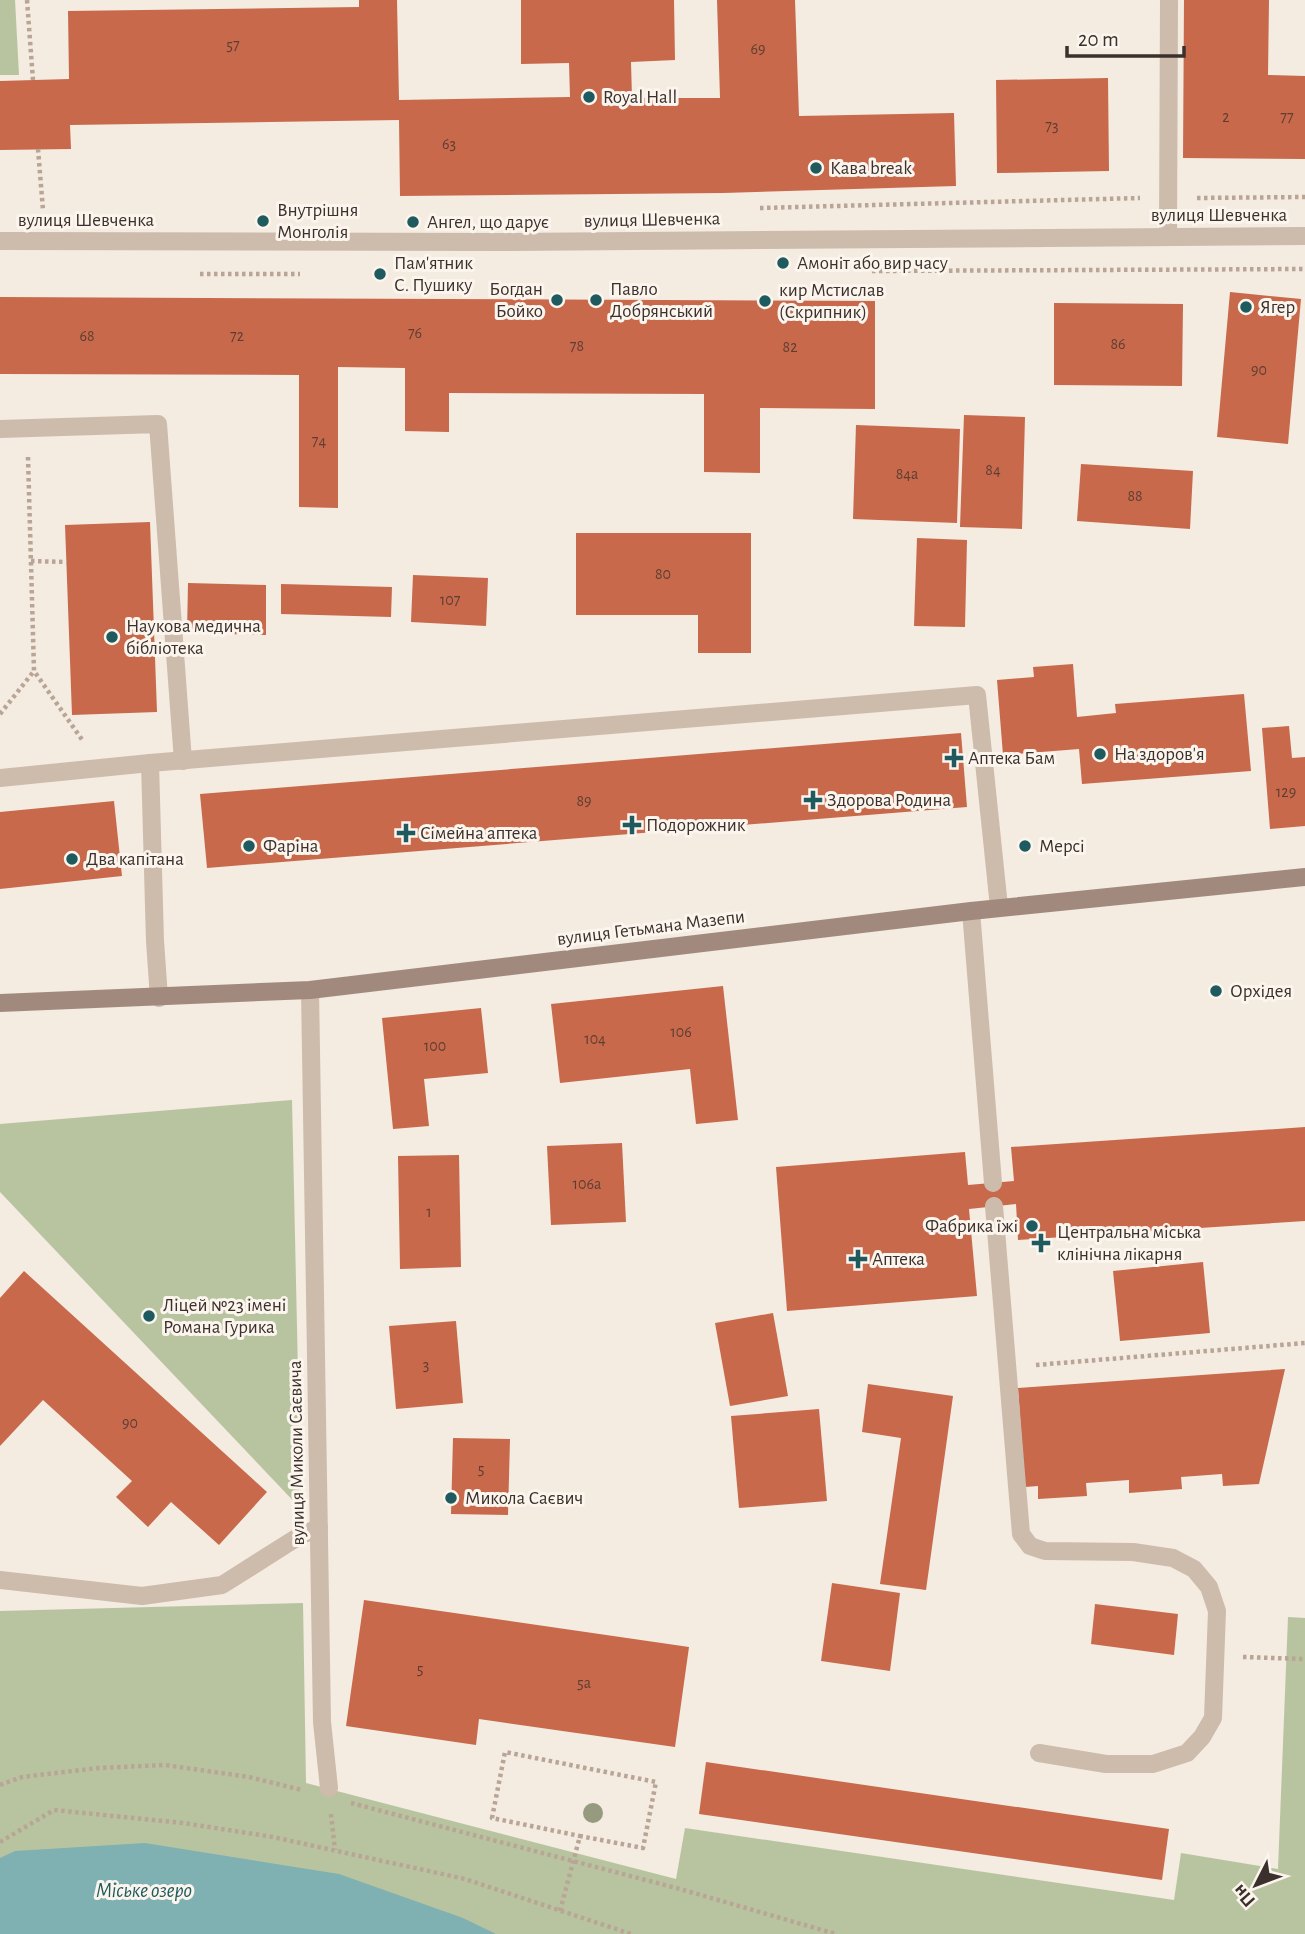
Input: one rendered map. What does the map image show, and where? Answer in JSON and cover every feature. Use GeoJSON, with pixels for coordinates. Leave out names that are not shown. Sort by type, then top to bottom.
{"type":"FeatureCollection","features":[{"type":"Feature","properties":{"kind":"main road","name":"вулиця Гетьмана Мазепи"},"geometry":{"type":"LineString","coordinates":[[0,1003],[310,990],[971,911],[1305,877]]}},
{"type":"Feature","properties":{"kind":"street"},"geometry":{"type":"LineString","coordinates":[[1168,236],[1169,0]]}},
{"type":"Feature","properties":{"kind":"street","name":"вулиця Шевченка"},"geometry":{"type":"LineString","coordinates":[[0,241],[503,242],[1305,236]]}},
{"type":"Feature","properties":{"kind":"street"},"geometry":{"type":"LineString","coordinates":[[0,429],[158,424],[183,761]]}},
{"type":"Feature","properties":{"kind":"street"},"geometry":{"type":"LineString","coordinates":[[0,778],[150,763],[977,695],[999,908]]}},
{"type":"Feature","properties":{"kind":"street"},"geometry":{"type":"LineString","coordinates":[[150,763],[159,998]]}},
{"type":"Feature","properties":{"kind":"street"},"geometry":{"type":"LineString","coordinates":[[971,911],[993,1183]]}},
{"type":"Feature","properties":{"kind":"street","name":"вулиця Миколи Саєвича"},"geometry":{"type":"LineString","coordinates":[[310,990],[322,1722],[329,1793]]}},
{"type":"Feature","properties":{"kind":"street"},"geometry":{"type":"LineString","coordinates":[[995,1206],[1021,1534],[1030,1546],[1045,1552],[1133,1552],[1173,1558],[1194,1569],[1209,1587],[1217,1611],[1213,1718],[1202,1737],[1187,1753],[1153,1764],[1106,1764],[1039,1753]]}},
{"type":"Feature","properties":{"kind":"street"},"geometry":{"type":"LineString","coordinates":[[0,1580],[142,1596],[222,1585],[301,1535],[319,1528]]}},
{"type":"Feature","properties":{"kind":"path"},"geometry":{"type":"LineString","coordinates":[[27,0],[33,80]]}},
{"type":"Feature","properties":{"kind":"path"},"geometry":{"type":"LineString","coordinates":[[32,210],[43,210],[38,149]]}},
{"type":"Feature","properties":{"kind":"path"},"geometry":{"type":"LineString","coordinates":[[750,208],[1305,197]]}},
{"type":"Feature","properties":{"kind":"path"},"geometry":{"type":"LineString","coordinates":[[27,428],[34,671],[101,768]]}},
{"type":"Feature","properties":{"kind":"path"},"geometry":{"type":"LineString","coordinates":[[31,561],[67,562]]}},
{"type":"Feature","properties":{"kind":"path"},"geometry":{"type":"LineString","coordinates":[[0,714],[34,671]]}},
{"type":"Feature","properties":{"kind":"path"},"geometry":{"type":"LineString","coordinates":[[1007,1367],[1305,1343]]}},
{"type":"Feature","properties":{"kind":"path"},"geometry":{"type":"LineString","coordinates":[[1215,1656],[1305,1659]]}},
{"type":"Feature","properties":{"kind":"path"},"geometry":{"type":"LineString","coordinates":[[505,1752],[656,1782],[643,1848],[580,1836],[492,1818],[505,1752]]}},
{"type":"Feature","properties":{"kind":"path"},"geometry":{"type":"LineString","coordinates":[[0,1785],[22,1777],[97,1768],[165,1765],[249,1776],[329,1793],[836,1934]]}},
{"type":"Feature","properties":{"kind":"path"},"geometry":{"type":"LineString","coordinates":[[329,1793],[335,1851]]}},
{"type":"Feature","properties":{"kind":"path"},"geometry":{"type":"LineString","coordinates":[[0,1842],[54,1810],[183,1823],[273,1836],[465,1879],[631,1934]]}},
{"type":"Feature","properties":{"kind":"path"},"geometry":{"type":"LineString","coordinates":[[560,1911],[580,1836]]}},
{"type":"Feature","properties":{"kind":"green space"},"geometry":{"type":"Polygon","coordinates":[[[0,0],[15,0],[19,75],[0,75],[0,0]]]}},
{"type":"Feature","properties":{"kind":"green space"},"geometry":{"type":"Polygon","coordinates":[[[292,1100],[301,1509],[0,1192],[0,1124],[292,1100]]]}},
{"type":"Feature","properties":{"kind":"green space"},"geometry":{"type":"Polygon","coordinates":[[[303,1603],[306,1783],[676,1879],[685,1828],[1174,1900],[1181,1853],[1278,1869],[1288,1617],[1305,1618],[1305,1934],[0,1934],[0,1611],[303,1603]]]}},
{"type":"Feature","properties":{"kind":"water","name":"Міське озеро"},"geometry":{"type":"Polygon","coordinates":[[[145,1843],[339,1874],[463,1918],[496,1934],[0,1934],[0,1858],[15,1851],[145,1843]]]}},
{"type":"Feature","properties":{"kind":"building"},"geometry":{"type":"Polygon","coordinates":[[[359,0],[397,0],[399,100],[570,97],[569,63],[521,64],[521,0],[674,0],[675,60],[631,62],[632,98],[720,98],[717,0],[795,0],[799,116],[954,113],[956,186],[723,193],[400,196],[399,120],[70,125],[71,149],[0,150],[0,81],[69,79],[68,11],[359,7],[359,0]]]}},
{"type":"Feature","properties":{"kind":"building"},"geometry":{"type":"Polygon","coordinates":[[[1184,0],[1269,0],[1268,75],[1305,76],[1305,159],[1183,158],[1184,0]]]}},
{"type":"Feature","properties":{"kind":"building"},"geometry":{"type":"Polygon","coordinates":[[[1108,78],[1109,171],[997,173],[996,80],[1108,78]]]}},
{"type":"Feature","properties":{"kind":"building"},"geometry":{"type":"Polygon","coordinates":[[[1230,292],[1301,299],[1288,444],[1217,437],[1230,292]]]}},
{"type":"Feature","properties":{"kind":"building"},"geometry":{"type":"Polygon","coordinates":[[[0,297],[875,301],[875,409],[760,408],[760,473],[704,472],[704,394],[449,393],[449,432],[405,431],[405,368],[338,367],[338,508],[299,507],[299,375],[0,374],[0,297]]]}},
{"type":"Feature","properties":{"kind":"building"},"geometry":{"type":"Polygon","coordinates":[[[1054,303],[1183,304],[1182,386],[1054,385],[1054,303]]]}},
{"type":"Feature","properties":{"kind":"building"},"geometry":{"type":"Polygon","coordinates":[[[964,415],[1025,417],[1022,529],[960,527],[964,415]]]}},
{"type":"Feature","properties":{"kind":"building"},"geometry":{"type":"Polygon","coordinates":[[[856,425],[960,429],[957,523],[853,519],[856,425]]]}},
{"type":"Feature","properties":{"kind":"building"},"geometry":{"type":"Polygon","coordinates":[[[1081,464],[1193,471],[1190,529],[1077,521],[1081,464]]]}},
{"type":"Feature","properties":{"kind":"building","name":"Наукова медична бібліотека"},"geometry":{"type":"Polygon","coordinates":[[[150,522],[157,712],[72,715],[65,525],[150,522]]]}},
{"type":"Feature","properties":{"kind":"building"},"geometry":{"type":"Polygon","coordinates":[[[576,533],[751,533],[751,653],[698,653],[698,615],[576,615],[576,533]]]}},
{"type":"Feature","properties":{"kind":"building"},"geometry":{"type":"Polygon","coordinates":[[[917,538],[967,540],[965,627],[914,626],[917,538]]]}},
{"type":"Feature","properties":{"kind":"building"},"geometry":{"type":"Polygon","coordinates":[[[413,575],[488,578],[486,626],[411,622],[413,575]]]}},
{"type":"Feature","properties":{"kind":"building"},"geometry":{"type":"Polygon","coordinates":[[[188,583],[266,585],[266,635],[187,633],[188,583]]]}},
{"type":"Feature","properties":{"kind":"building"},"geometry":{"type":"Polygon","coordinates":[[[281,584],[392,587],[391,617],[281,614],[281,584]]]}},
{"type":"Feature","properties":{"kind":"building"},"geometry":{"type":"Polygon","coordinates":[[[1073,664],[1077,717],[1116,713],[1115,704],[1244,694],[1251,771],[1082,784],[1079,749],[1003,755],[997,680],[1034,677],[1033,667],[1073,664]]]}},
{"type":"Feature","properties":{"kind":"building"},"geometry":{"type":"Polygon","coordinates":[[[1289,726],[1292,758],[1305,757],[1305,826],[1270,829],[1262,728],[1289,726]]]}},
{"type":"Feature","properties":{"kind":"building"},"geometry":{"type":"Polygon","coordinates":[[[961,733],[967,807],[207,868],[200,794],[961,733]]]}},
{"type":"Feature","properties":{"kind":"building"},"geometry":{"type":"Polygon","coordinates":[[[114,801],[122,876],[0,889],[0,812],[114,801]]]}},
{"type":"Feature","properties":{"kind":"building"},"geometry":{"type":"Polygon","coordinates":[[[723,986],[738,1120],[696,1124],[690,1069],[560,1083],[551,1004],[723,986]]]}},
{"type":"Feature","properties":{"kind":"building"},"geometry":{"type":"Polygon","coordinates":[[[481,1008],[488,1073],[424,1079],[429,1126],[393,1129],[382,1018],[481,1008]]]}},
{"type":"Feature","properties":{"kind":"building"},"geometry":{"type":"Polygon","coordinates":[[[1305,1127],[1305,1221],[1018,1240],[1016,1204],[969,1209],[977,1296],[787,1311],[776,1167],[965,1152],[968,1185],[1014,1181],[1011,1147],[1305,1127]]]}},
{"type":"Feature","properties":{"kind":"building"},"geometry":{"type":"Polygon","coordinates":[[[622,1143],[626,1222],[551,1225],[547,1146],[622,1143]]]}},
{"type":"Feature","properties":{"kind":"building"},"geometry":{"type":"Polygon","coordinates":[[[459,1155],[461,1267],[400,1269],[398,1156],[459,1155]]]}},
{"type":"Feature","properties":{"kind":"building"},"geometry":{"type":"Polygon","coordinates":[[[1203,1262],[1210,1333],[1120,1341],[1113,1271],[1203,1262]]]}},
{"type":"Feature","properties":{"kind":"building"},"geometry":{"type":"Polygon","coordinates":[[[24,1271],[267,1492],[219,1545],[171,1502],[148,1527],[116,1497],[132,1481],[43,1400],[0,1446],[0,1298],[24,1271]]]}},
{"type":"Feature","properties":{"kind":"building"},"geometry":{"type":"Polygon","coordinates":[[[773,1313],[788,1396],[730,1406],[715,1323],[773,1313]]]}},
{"type":"Feature","properties":{"kind":"building"},"geometry":{"type":"Polygon","coordinates":[[[456,1321],[463,1403],[396,1409],[389,1326],[456,1321]]]}},
{"type":"Feature","properties":{"kind":"building"},"geometry":{"type":"Polygon","coordinates":[[[1285,1369],[1259,1484],[1223,1486],[1222,1474],[1181,1477],[1182,1489],[1129,1493],[1129,1480],[1086,1483],[1087,1496],[1038,1499],[1038,1486],[1025,1487],[1018,1388],[1285,1369]]]}},
{"type":"Feature","properties":{"kind":"building"},"geometry":{"type":"Polygon","coordinates":[[[868,1384],[953,1396],[926,1590],[880,1584],[901,1438],[862,1432],[868,1384]]]}},
{"type":"Feature","properties":{"kind":"building"},"geometry":{"type":"Polygon","coordinates":[[[819,1409],[827,1501],[739,1508],[731,1416],[819,1409]]]}},
{"type":"Feature","properties":{"kind":"building"},"geometry":{"type":"Polygon","coordinates":[[[453,1438],[510,1439],[508,1515],[451,1514],[453,1438]]]}},
{"type":"Feature","properties":{"kind":"building"},"geometry":{"type":"Polygon","coordinates":[[[832,1583],[900,1593],[890,1671],[821,1661],[832,1583]]]}},
{"type":"Feature","properties":{"kind":"building"},"geometry":{"type":"Polygon","coordinates":[[[364,1600],[689,1647],[675,1747],[479,1719],[476,1745],[346,1726],[364,1600]]]}},
{"type":"Feature","properties":{"kind":"building"},"geometry":{"type":"Polygon","coordinates":[[[1095,1604],[1178,1614],[1174,1655],[1091,1644],[1095,1604]]]}},
{"type":"Feature","properties":{"kind":"building"},"geometry":{"type":"Polygon","coordinates":[[[706,1762],[1169,1829],[1162,1880],[699,1814],[706,1762]]]}},
{"type":"Feature","properties":{"kind":"place","name":"Royal Hall"},"geometry":{"type":"Point","coordinates":[589,97]}},
{"type":"Feature","properties":{"kind":"place","name":"Кава break"},"geometry":{"type":"Point","coordinates":[816,168]}},
{"type":"Feature","properties":{"kind":"place","name":"Внутрішня Монголія"},"geometry":{"type":"Point","coordinates":[263,221]}},
{"type":"Feature","properties":{"kind":"place","name":"Ангел, що дарує"},"geometry":{"type":"Point","coordinates":[413,222]}},
{"type":"Feature","properties":{"kind":"place","name":"Амоніт або вир часу"},"geometry":{"type":"Point","coordinates":[783,263]}},
{"type":"Feature","properties":{"kind":"place","name":"Пам'ятник С. Пушику"},"geometry":{"type":"Point","coordinates":[380,274]}},
{"type":"Feature","properties":{"kind":"place","name":"Богдан Бойко"},"geometry":{"type":"Point","coordinates":[557,300]}},
{"type":"Feature","properties":{"kind":"place","name":"Павло Добрянський"},"geometry":{"type":"Point","coordinates":[596,300]}},
{"type":"Feature","properties":{"kind":"place","name":"кир Мстислав (Скрипник)"},"geometry":{"type":"Point","coordinates":[765,301]}},
{"type":"Feature","properties":{"kind":"place","name":"Ягер"},"geometry":{"type":"Point","coordinates":[1246,307]}},
{"type":"Feature","properties":{"kind":"place","name":"Наукова медична бібліотека"},"geometry":{"type":"Point","coordinates":[112,637]}},
{"type":"Feature","properties":{"kind":"place","name":"На здоров'я"},"geometry":{"type":"Point","coordinates":[1100,754]}},
{"type":"Feature","properties":{"kind":"place","name":"Аптека Бам"},"geometry":{"type":"Point","coordinates":[954,758]}},
{"type":"Feature","properties":{"kind":"place","name":"Здорова Родина"},"geometry":{"type":"Point","coordinates":[813,800]}},
{"type":"Feature","properties":{"kind":"place","name":"Подорожник"},"geometry":{"type":"Point","coordinates":[632,825]}},
{"type":"Feature","properties":{"kind":"place","name":"Сімейна аптека"},"geometry":{"type":"Point","coordinates":[406,833]}},
{"type":"Feature","properties":{"kind":"place","name":"Фаріна"},"geometry":{"type":"Point","coordinates":[249,846]}},
{"type":"Feature","properties":{"kind":"place","name":"Мерсі"},"geometry":{"type":"Point","coordinates":[1025,846]}},
{"type":"Feature","properties":{"kind":"place","name":"Два капітана"},"geometry":{"type":"Point","coordinates":[72,859]}},
{"type":"Feature","properties":{"kind":"place","name":"Орхідея"},"geometry":{"type":"Point","coordinates":[1216,991]}},
{"type":"Feature","properties":{"kind":"place","name":"Фабрика їжі"},"geometry":{"type":"Point","coordinates":[1032,1226]}},
{"type":"Feature","properties":{"kind":"place","name":"Центральна міська клінічна лікарня"},"geometry":{"type":"Point","coordinates":[1041,1243]}},
{"type":"Feature","properties":{"kind":"place","name":"Аптека"},"geometry":{"type":"Point","coordinates":[858,1259]}},
{"type":"Feature","properties":{"kind":"place","name":"Ліцей №23 імені Романа Гурика"},"geometry":{"type":"Point","coordinates":[149,1316]}},
{"type":"Feature","properties":{"kind":"place","name":"Микола Саєвич"},"geometry":{"type":"Point","coordinates":[451,1498]}}]}
